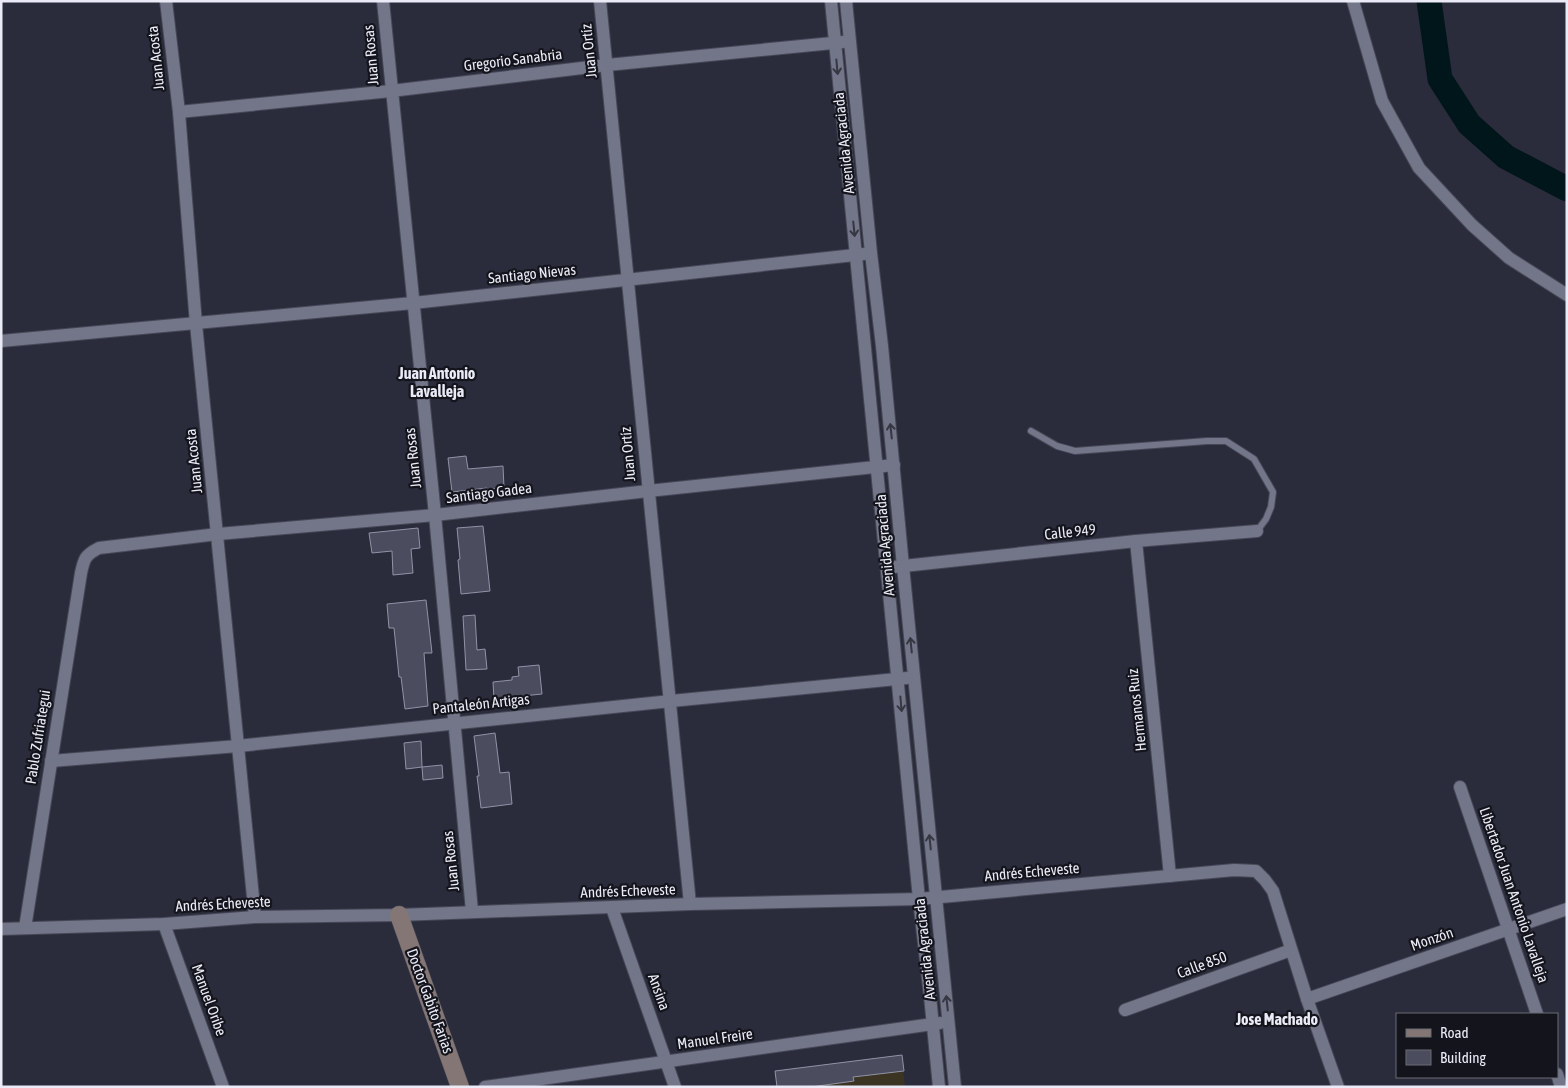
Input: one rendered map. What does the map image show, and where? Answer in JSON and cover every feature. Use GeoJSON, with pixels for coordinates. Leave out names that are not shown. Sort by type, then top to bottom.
{"type":"FeatureCollection","features":[{"type":"Feature","properties":{"kind":"street","name":"Juan Acosta"},"geometry":{"type":"LineString","coordinates":[[166,1],[179,112],[196,324],[255,917]]}},
{"type":"Feature","properties":{"kind":"street","name":"Juan Rosas"},"geometry":{"type":"LineString","coordinates":[[383,1],[435,516],[472,912]]}},
{"type":"Feature","properties":{"kind":"street","name":"Juan Ortíz"},"geometry":{"type":"LineString","coordinates":[[600,1],[690,904]]}},
{"type":"Feature","properties":{"kind":"street","name":"Avenida Agraciada"},"geometry":{"type":"LineString","coordinates":[[831,1],[939,1087]]}},
{"type":"Feature","properties":{"kind":"street","name":"Avenida Agraciada"},"geometry":{"type":"LineString","coordinates":[[846,1],[955,1087]]}},
{"type":"Feature","properties":{"kind":"street"},"geometry":{"type":"LineString","coordinates":[[1353,1],[1382,101],[1419,168],[1472,225],[1509,258],[1567,295]]}},
{"type":"Feature","properties":{"kind":"street","name":"Gregorio Sanabria"},"geometry":{"type":"LineString","coordinates":[[179,112],[391,91],[607,65],[850,41]]}},
{"type":"Feature","properties":{"kind":"street","name":"Santiago Nievas"},"geometry":{"type":"LineString","coordinates":[[1,341],[413,303],[871,253]]}},
{"type":"Feature","properties":{"kind":"street","name":"Santiago Gadea"},"geometry":{"type":"LineString","coordinates":[[89,553],[98,548],[218,534],[435,516],[894,465]]}},
{"type":"Feature","properties":{"kind":"street","name":"Calle 949"},"geometry":{"type":"LineString","coordinates":[[887,568],[1256,531]]}},
{"type":"Feature","properties":{"kind":"street","name":"Hermanos Ruiz"},"geometry":{"type":"LineString","coordinates":[[1136,542],[1170,876]]}},
{"type":"Feature","properties":{"kind":"street","name":"Pablo Zufriategui"},"geometry":{"type":"LineString","coordinates":[[25,928],[81,573],[84,559],[89,553]]}},
{"type":"Feature","properties":{"kind":"street","name":"Pantaleón Artigas"},"geometry":{"type":"LineString","coordinates":[[51,760],[238,746],[670,701],[914,678]]}},
{"type":"Feature","properties":{"kind":"street","name":"Libertador Juan Antonio Lavalleja"},"geometry":{"type":"LineString","coordinates":[[1460,787],[1537,1013]]}},
{"type":"Feature","properties":{"kind":"street","name":"Andrés Echeveste"},"geometry":{"type":"LineString","coordinates":[[1,929],[164,924],[255,917],[399,915],[690,904],[919,899],[1234,870],[1256,871],[1273,891],[1291,950]]}},
{"type":"Feature","properties":{"kind":"street","name":"Ansina"},"geometry":{"type":"LineString","coordinates":[[612,908],[675,1087]]}},
{"type":"Feature","properties":{"kind":"street","name":"Monzón"},"geometry":{"type":"LineString","coordinates":[[1307,999],[1567,909]]}},
{"type":"Feature","properties":{"kind":"street","name":"Doctor Gabito Farias"},"geometry":{"type":"LineString","coordinates":[[399,915],[460,1087]]}},
{"type":"Feature","properties":{"kind":"street","name":"Manuel Oribe"},"geometry":{"type":"LineString","coordinates":[[164,924],[223,1087]]}},
{"type":"Feature","properties":{"kind":"street"},"geometry":{"type":"LineString","coordinates":[[1291,950],[1338,1087]]}},
{"type":"Feature","properties":{"kind":"street","name":"Calle 850"},"geometry":{"type":"LineString","coordinates":[[1125,1010],[1291,950]]}},
{"type":"Feature","properties":{"kind":"street","name":"Manuel Freire"},"geometry":{"type":"LineString","coordinates":[[485,1087],[949,1022]]}},
{"type":"Feature","properties":{"kind":"lane"},"geometry":{"type":"LineString","coordinates":[[1031,431],[1056,446],[1075,451],[1226,441],[1254,459],[1273,492],[1271,507],[1266,519],[1256,531]]}},
{"type":"Feature","properties":{"kind":"shaded area"},"geometry":{"type":"Polygon","coordinates":[[[902,1055],[905,1087],[777,1087],[775,1071],[902,1055]]]}},
{"type":"Feature","properties":{"kind":"building"},"geometry":{"type":"Polygon","coordinates":[[[466,456],[468,469],[503,466],[504,488],[452,492],[448,458],[466,456]]]}},
{"type":"Feature","properties":{"kind":"building"},"geometry":{"type":"Polygon","coordinates":[[[483,526],[490,591],[461,594],[457,528],[483,526]]]}},
{"type":"Feature","properties":{"kind":"building"},"geometry":{"type":"Polygon","coordinates":[[[418,528],[420,548],[411,549],[413,573],[393,575],[392,551],[372,553],[369,533],[418,528]]]}},
{"type":"Feature","properties":{"kind":"building"},"geometry":{"type":"Polygon","coordinates":[[[426,600],[432,653],[424,653],[428,706],[405,709],[401,677],[399,677],[394,628],[389,628],[387,604],[426,600]]]}},
{"type":"Feature","properties":{"kind":"building"},"geometry":{"type":"Polygon","coordinates":[[[475,615],[477,650],[485,649],[487,669],[466,670],[463,616],[475,615]]]}},
{"type":"Feature","properties":{"kind":"building"},"geometry":{"type":"Polygon","coordinates":[[[539,665],[542,694],[494,699],[493,682],[512,680],[512,677],[519,676],[518,667],[539,665]]]}},
{"type":"Feature","properties":{"kind":"building"},"geometry":{"type":"Polygon","coordinates":[[[495,733],[500,773],[509,772],[512,804],[481,808],[474,736],[495,733]]]}},
{"type":"Feature","properties":{"kind":"building"},"geometry":{"type":"Polygon","coordinates":[[[421,741],[422,767],[406,769],[404,743],[421,741]]]}},
{"type":"Feature","properties":{"kind":"building"},"geometry":{"type":"Polygon","coordinates":[[[442,765],[443,778],[423,780],[422,767],[442,765]]]}},
{"type":"Feature","properties":{"kind":"building"},"geometry":{"type":"Polygon","coordinates":[[[902,1055],[904,1071],[853,1077],[854,1081],[811,1087],[777,1087],[775,1071],[902,1055]]]}},
{"type":"Feature","properties":{"kind":"waterway"},"geometry":{"type":"LineString","coordinates":[[1429,1],[1440,79],[1469,124],[1506,157],[1567,189]]}},
{"type":"Feature","properties":{"kind":"district","name":"Juan Antonio Lavalleja"},"geometry":{"type":"Point","coordinates":[437,382]}},
{"type":"Feature","properties":{"kind":"district","name":"Jose Machado"},"geometry":{"type":"Point","coordinates":[1277,1019]}}]}
